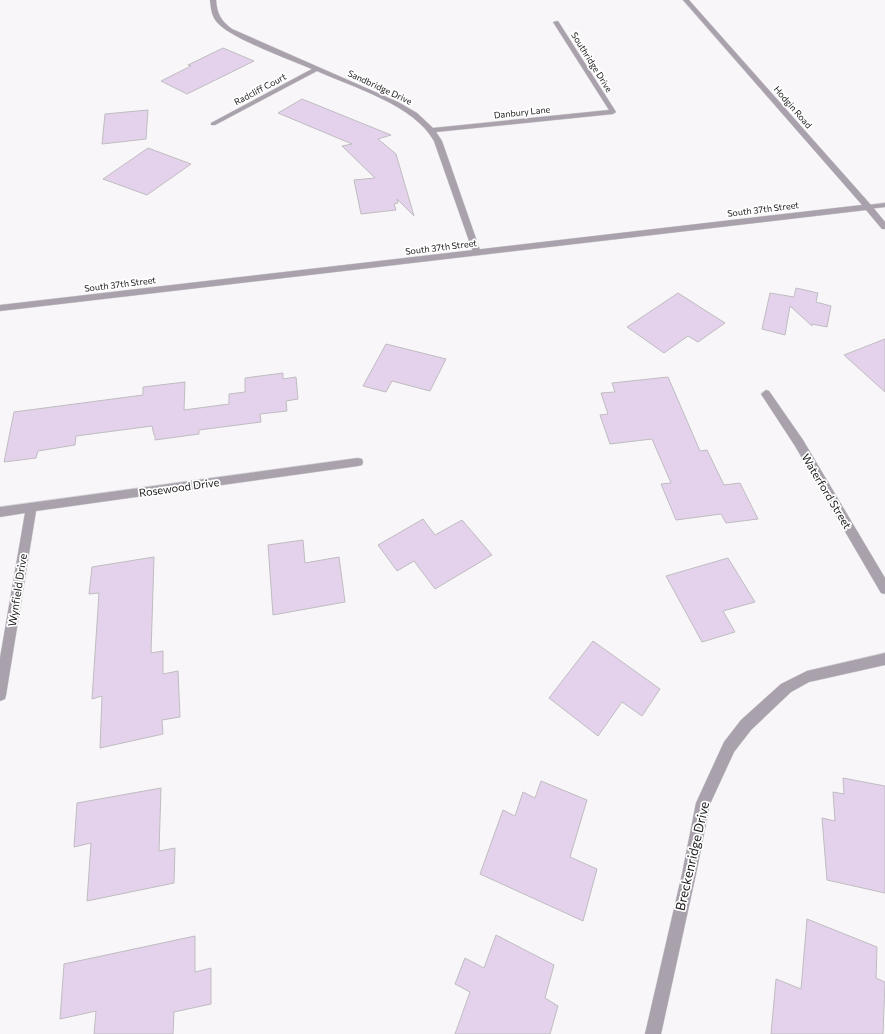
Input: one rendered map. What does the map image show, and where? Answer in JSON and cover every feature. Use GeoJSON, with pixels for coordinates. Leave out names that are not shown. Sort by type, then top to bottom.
{"type":"FeatureCollection","features":[{"type":"Feature","properties":{"kind":"street","name":"Sandbridge Drive"},"geometry":{"type":"LineString","coordinates":[[213,0],[213,12],[219,22],[230,30],[404,107],[415,114],[432,130],[438,141],[477,253]]}},
{"type":"Feature","properties":{"kind":"street","name":"Hodgin Road"},"geometry":{"type":"LineString","coordinates":[[686,0],[885,227]]}},
{"type":"Feature","properties":{"kind":"street","name":"Southridge Drive"},"geometry":{"type":"LineString","coordinates":[[556,22],[613,112]]}},
{"type":"Feature","properties":{"kind":"street","name":"Radcliff Court"},"geometry":{"type":"LineString","coordinates":[[213,124],[317,69]]}},
{"type":"Feature","properties":{"kind":"street","name":"Danbury Lane"},"geometry":{"type":"LineString","coordinates":[[432,130],[613,112]]}},
{"type":"Feature","properties":{"kind":"street","name":"South 37th Street"},"geometry":{"type":"LineString","coordinates":[[0,308],[885,205]]}},
{"type":"Feature","properties":{"kind":"street","name":"Waterford Street"},"geometry":{"type":"LineString","coordinates":[[766,394],[799,443],[885,589]]}},
{"type":"Feature","properties":{"kind":"street","name":"Rosewood Drive"},"geometry":{"type":"LineString","coordinates":[[0,512],[358,462]]}},
{"type":"Feature","properties":{"kind":"street","name":"Wynfield Drive"},"geometry":{"type":"LineString","coordinates":[[0,695],[30,508]]}},
{"type":"Feature","properties":{"kind":"street","name":"Breckenridge Drive"},"geometry":{"type":"LineString","coordinates":[[653,1034],[689,874],[703,803],[729,747],[746,725],[786,688],[807,677],[885,659]]}},
{"type":"Feature","properties":{"kind":"building"},"geometry":{"type":"Polygon","coordinates":[[[223,48],[254,61],[187,94],[161,81],[191,66],[188,65],[223,48]]]}},
{"type":"Feature","properties":{"kind":"building"},"geometry":{"type":"Polygon","coordinates":[[[302,99],[391,135],[378,139],[396,154],[414,216],[397,199],[398,203],[394,204],[396,210],[361,214],[354,180],[375,178],[342,146],[352,144],[278,113],[302,99]]]}},
{"type":"Feature","properties":{"kind":"building"},"geometry":{"type":"Polygon","coordinates":[[[148,110],[146,139],[102,144],[105,114],[148,110]]]}},
{"type":"Feature","properties":{"kind":"building"},"geometry":{"type":"Polygon","coordinates":[[[148,148],[191,164],[147,195],[103,179],[148,148]]]}},
{"type":"Feature","properties":{"kind":"building"},"geometry":{"type":"Polygon","coordinates":[[[796,288],[818,293],[816,302],[831,306],[827,327],[812,324],[812,326],[790,306],[785,335],[762,329],[770,293],[794,297],[796,288]]]}},
{"type":"Feature","properties":{"kind":"building"},"geometry":{"type":"Polygon","coordinates":[[[678,293],[725,323],[698,342],[688,336],[664,353],[627,327],[678,293]]]}},
{"type":"Feature","properties":{"kind":"building"},"geometry":{"type":"Polygon","coordinates":[[[885,339],[885,392],[844,355],[885,339]]]}},
{"type":"Feature","properties":{"kind":"building"},"geometry":{"type":"Polygon","coordinates":[[[386,344],[446,359],[430,391],[392,381],[386,392],[363,386],[386,344]]]}},
{"type":"Feature","properties":{"kind":"building"},"geometry":{"type":"Polygon","coordinates":[[[283,373],[283,379],[296,377],[298,399],[286,401],[287,411],[260,414],[261,422],[199,430],[199,434],[155,440],[152,426],[76,436],[75,445],[38,451],[36,458],[4,462],[14,412],[143,395],[143,387],[185,382],[184,410],[229,404],[229,394],[245,392],[245,378],[283,373]]]}},
{"type":"Feature","properties":{"kind":"building"},"geometry":{"type":"Polygon","coordinates":[[[668,377],[700,451],[707,450],[724,485],[740,483],[758,519],[726,523],[721,514],[676,520],[661,484],[671,483],[652,439],[610,444],[600,415],[608,414],[601,393],[615,392],[612,383],[668,377]]]}},
{"type":"Feature","properties":{"kind":"building"},"geometry":{"type":"Polygon","coordinates":[[[423,519],[435,535],[462,520],[492,555],[435,589],[414,561],[397,571],[378,545],[423,519]]]}},
{"type":"Feature","properties":{"kind":"building"},"geometry":{"type":"Polygon","coordinates":[[[303,540],[305,563],[339,557],[345,602],[273,615],[268,545],[303,540]]]}},
{"type":"Feature","properties":{"kind":"building"},"geometry":{"type":"Polygon","coordinates":[[[154,557],[151,653],[163,651],[163,674],[178,671],[180,717],[162,720],[163,734],[100,748],[102,696],[92,699],[99,593],[89,594],[92,567],[154,557]]]}},
{"type":"Feature","properties":{"kind":"building"},"geometry":{"type":"Polygon","coordinates":[[[728,558],[755,602],[723,611],[735,632],[702,642],[666,576],[728,558]]]}},
{"type":"Feature","properties":{"kind":"building"},"geometry":{"type":"Polygon","coordinates":[[[593,641],[660,689],[642,716],[622,702],[598,736],[549,698],[593,641]]]}},
{"type":"Feature","properties":{"kind":"building"},"geometry":{"type":"Polygon","coordinates":[[[843,778],[885,786],[885,893],[827,880],[822,818],[835,821],[833,792],[844,794],[843,778]]]}},
{"type":"Feature","properties":{"kind":"building"},"geometry":{"type":"Polygon","coordinates":[[[541,781],[587,800],[570,857],[597,869],[583,921],[480,874],[503,810],[515,816],[523,792],[535,798],[541,781]]]}},
{"type":"Feature","properties":{"kind":"building"},"geometry":{"type":"Polygon","coordinates":[[[161,788],[159,851],[175,848],[174,883],[87,901],[91,843],[74,847],[77,803],[161,788]]]}},
{"type":"Feature","properties":{"kind":"building"},"geometry":{"type":"Polygon","coordinates":[[[807,919],[877,947],[876,978],[885,982],[883,1034],[771,1034],[776,979],[801,989],[807,919]]]}},
{"type":"Feature","properties":{"kind":"building"},"geometry":{"type":"Polygon","coordinates":[[[496,935],[554,965],[545,998],[558,1006],[550,1034],[455,1034],[470,992],[455,984],[465,958],[484,968],[496,935]]]}},
{"type":"Feature","properties":{"kind":"building"},"geometry":{"type":"Polygon","coordinates":[[[195,936],[195,972],[211,968],[211,1004],[174,1012],[173,1034],[94,1034],[96,1011],[60,1019],[64,964],[195,936]]]}}]}
